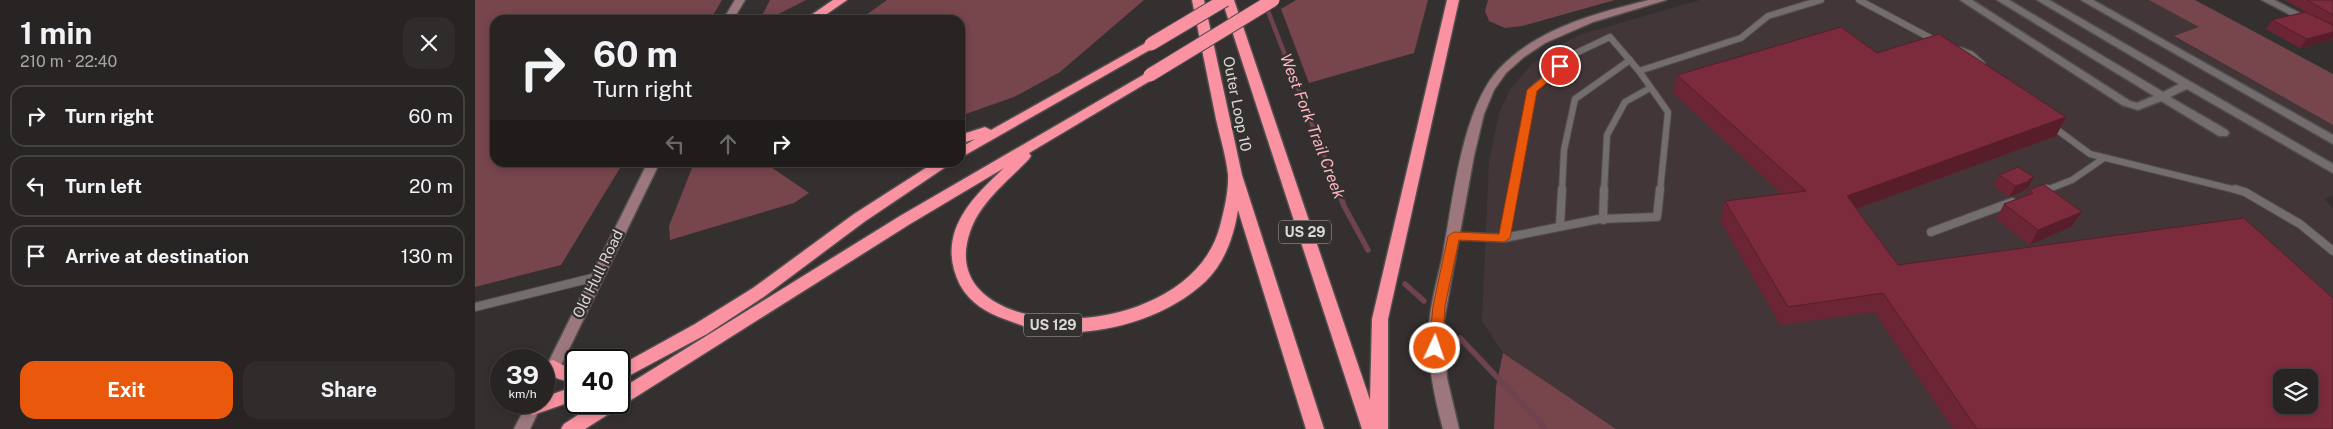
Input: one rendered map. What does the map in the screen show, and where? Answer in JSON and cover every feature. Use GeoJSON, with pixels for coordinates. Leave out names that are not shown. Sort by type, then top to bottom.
{"type":"FeatureCollection","features":[{"type":"Feature","properties":{"kind":"highway"},"geometry":{"type":"LineString","coordinates":[[818,15],[841,0]]}},
{"type":"Feature","properties":{"kind":"highway","name":"Outer Loop 10"},"geometry":{"type":"LineString","coordinates":[[1198,0],[1235,175]]}},
{"type":"Feature","properties":{"kind":"highway"},"geometry":{"type":"LineString","coordinates":[[965,151],[1226,0]]}},
{"type":"Feature","properties":{"kind":"highway","name":"US 29"},"geometry":{"type":"LineString","coordinates":[[1226,0],[1371,429]]}},
{"type":"Feature","properties":{"kind":"highway","name":"Outer Loop 10"},"geometry":{"type":"LineString","coordinates":[[1036,143],[1273,0]]}},
{"type":"Feature","properties":{"kind":"highway"},"geometry":{"type":"LineString","coordinates":[[1379,429],[1380,319],[1453,0]]}},
{"type":"Feature","properties":{"kind":"highway"},"geometry":{"type":"LineString","coordinates":[[965,138],[990,129],[1068,92]]}},
{"type":"Feature","properties":{"kind":"highway"},"geometry":{"type":"LineString","coordinates":[[630,392],[905,220],[1036,143]]}},
{"type":"Feature","properties":{"kind":"highway","name":"US 129"},"geometry":{"type":"LineString","coordinates":[[1036,143],[977,205],[962,233],[958,264],[971,290],[987,307],[1026,320],[1056,326],[1090,324],[1127,317],[1165,301],[1195,281],[1213,260],[1223,241],[1232,214],[1235,175]]}},
{"type":"Feature","properties":{"kind":"highway"},"geometry":{"type":"LineString","coordinates":[[630,368],[701,329],[759,292],[859,218],[938,167]]}},
{"type":"Feature","properties":{"kind":"highway","name":"US 29"},"geometry":{"type":"LineString","coordinates":[[1235,175],[1315,429]]}},
{"type":"Feature","properties":{"kind":"highway"},"geometry":{"type":"LineString","coordinates":[[630,365],[642,362]]}},
{"type":"Feature","properties":{"kind":"highway"},"geometry":{"type":"LineString","coordinates":[[571,429],[594,414]]}},
{"type":"Feature","properties":{"kind":"street"},"geometry":{"type":"LineString","coordinates":[[731,15],[740,0]]}},
{"type":"Feature","properties":{"kind":"street"},"geometry":{"type":"LineString","coordinates":[[1451,429],[1441,393],[1435,348],[1439,306],[1475,128],[1489,90],[1505,68],[1527,50],[1570,28],[1661,0]]}},
{"type":"Feature","properties":{"kind":"street"},"geometry":{"type":"LineString","coordinates":[[1965,0],[2126,103],[2139,107],[2187,85]]}},
{"type":"Feature","properties":{"kind":"street"},"geometry":{"type":"LineString","coordinates":[[2002,0],[2223,133]]}},
{"type":"Feature","properties":{"kind":"street"},"geometry":{"type":"LineString","coordinates":[[2042,0],[2333,169]]}},
{"type":"Feature","properties":{"kind":"street"},"geometry":{"type":"LineString","coordinates":[[2086,0],[2333,140]]}},
{"type":"Feature","properties":{"kind":"street"},"geometry":{"type":"LineString","coordinates":[[2267,0],[2333,34]]}},
{"type":"Feature","properties":{"kind":"street","name":"Old Hull Road"},"geometry":{"type":"LineString","coordinates":[[555,363],[651,167]]}},
{"type":"Feature","properties":{"kind":"street"},"geometry":{"type":"LineString","coordinates":[[522,429],[530,414]]}},
{"type":"Feature","properties":{"kind":"lane"},"geometry":{"type":"LineString","coordinates":[[1639,71],[1741,38],[1768,16],[1821,0]]}},
{"type":"Feature","properties":{"kind":"lane"},"geometry":{"type":"LineString","coordinates":[[1859,0],[1941,44]]}},
{"type":"Feature","properties":{"kind":"lane"},"geometry":{"type":"LineString","coordinates":[[1454,236],[1504,238],[1560,226],[1630,216],[1657,217],[1668,112],[1639,71],[1610,37],[1574,54],[1532,90],[1504,238]]}},
{"type":"Feature","properties":{"kind":"lane"},"geometry":{"type":"LineString","coordinates":[[1949,47],[1971,54],[1985,66]]}},
{"type":"Feature","properties":{"kind":"lane"},"geometry":{"type":"LineString","coordinates":[[1560,226],[1564,150],[1575,99],[1629,60]]}},
{"type":"Feature","properties":{"kind":"lane"},"geometry":{"type":"LineString","coordinates":[[1603,220],[1607,135],[1625,102],[1650,88]]}},
{"type":"Feature","properties":{"kind":"lane"},"geometry":{"type":"LineString","coordinates":[[2049,123],[2090,154],[2245,192],[2300,224],[2333,251]]}},
{"type":"Feature","properties":{"kind":"lane"},"geometry":{"type":"LineString","coordinates":[[2037,193],[2072,180],[2104,158]]}},
{"type":"Feature","properties":{"kind":"lane"},"geometry":{"type":"LineString","coordinates":[[1931,232],[2019,200]]}},
{"type":"Feature","properties":{"kind":"lane"},"geometry":{"type":"LineString","coordinates":[[475,307],[596,277]]}},
{"type":"Feature","properties":{"kind":"shaded area"},"geometry":{"type":"Polygon","coordinates":[[[475,0],[722,0],[713,15],[490,15],[490,167],[621,167],[561,265],[475,287],[475,0]]]}},
{"type":"Feature","properties":{"kind":"shaded area"},"geometry":{"type":"Polygon","coordinates":[[[770,0],[806,0],[777,15],[763,14],[770,0]]]}},
{"type":"Feature","properties":{"kind":"shaded area"},"geometry":{"type":"Polygon","coordinates":[[[887,0],[1144,0],[1060,72],[1014,97],[965,114],[965,15],[866,15],[887,0]]]}},
{"type":"Feature","properties":{"kind":"shaded area"},"geometry":{"type":"Polygon","coordinates":[[[1296,0],[1428,0],[1414,53],[1309,83],[1281,9],[1296,0]]]}},
{"type":"Feature","properties":{"kind":"shaded area"},"geometry":{"type":"Polygon","coordinates":[[[1488,0],[1615,0],[1522,26],[1505,28],[1489,21],[1485,11],[1488,0]]]}},
{"type":"Feature","properties":{"kind":"shaded area"},"geometry":{"type":"Polygon","coordinates":[[[1700,0],[2149,0],[2200,27],[2174,37],[2333,125],[2333,195],[2324,199],[2333,208],[2333,429],[1616,429],[1503,353],[1482,321],[1489,162],[1499,113],[1511,88],[1532,64],[1552,49],[1582,34],[1700,0]]]}},
{"type":"Feature","properties":{"kind":"shaded area"},"geometry":{"type":"Polygon","coordinates":[[[2149,0],[2195,0],[2333,74],[2333,125],[2174,36],[2199,27],[2149,0]]]}},
{"type":"Feature","properties":{"kind":"shaded area"},"geometry":{"type":"Polygon","coordinates":[[[692,167],[771,167],[809,193],[794,203],[670,240],[669,226],[692,167]]]}},
{"type":"Feature","properties":{"kind":"shaded area"},"geometry":{"type":"Polygon","coordinates":[[[1503,353],[1616,429],[1494,429],[1496,387],[1503,353]]]}},
{"type":"Feature","properties":{"kind":"building"},"geometry":{"type":"Polygon","coordinates":[[[2307,0],[2333,0],[2333,15],[2307,0]]]}},
{"type":"Feature","properties":{"kind":"building"},"geometry":{"type":"Polygon","coordinates":[[[2305,12],[2333,25],[2333,32],[2307,39],[2272,20],[2305,12]]]}},
{"type":"Feature","properties":{"kind":"building"},"geometry":{"type":"Polygon","coordinates":[[[1841,27],[1877,53],[1939,34],[2066,117],[1847,196],[1898,265],[2244,218],[2333,298],[2333,429],[1977,429],[1883,293],[1788,307],[1725,201],[1806,191],[1677,75],[1841,27]]]}},
{"type":"Feature","properties":{"kind":"building"},"geometry":{"type":"Polygon","coordinates":[[[2018,167],[2034,177],[2028,180],[2030,181],[2015,186],[1999,175],[2018,167]]]}},
{"type":"Feature","properties":{"kind":"building"},"geometry":{"type":"Polygon","coordinates":[[[2043,184],[2082,212],[2038,230],[2004,204],[2033,193],[2029,190],[2043,184]]]}},
{"type":"Feature","properties":{"kind":"waterway","name":"West Fork Trail Creek"},"geometry":{"type":"LineString","coordinates":[[1266,6],[1338,191]]}},
{"type":"Feature","properties":{"kind":"waterway","name":"West Fork Trail Creek"},"geometry":{"type":"LineString","coordinates":[[1338,189],[1344,206],[1368,250]]}},
{"type":"Feature","properties":{"kind":"waterway","name":"West Fork Trail Creek"},"geometry":{"type":"LineString","coordinates":[[1405,284],[1424,301]]}},
{"type":"Feature","properties":{"kind":"waterway","name":"West Fork Trail Creek"},"geometry":{"type":"LineString","coordinates":[[1460,338],[1546,429]]}},
{"type":"Feature","properties":{"kind":"route"},"geometry":{"type":"LineString","coordinates":[[1435,348],[1439,306],[1454,236],[1504,238],[1532,90],[1560,66]]}}]}
